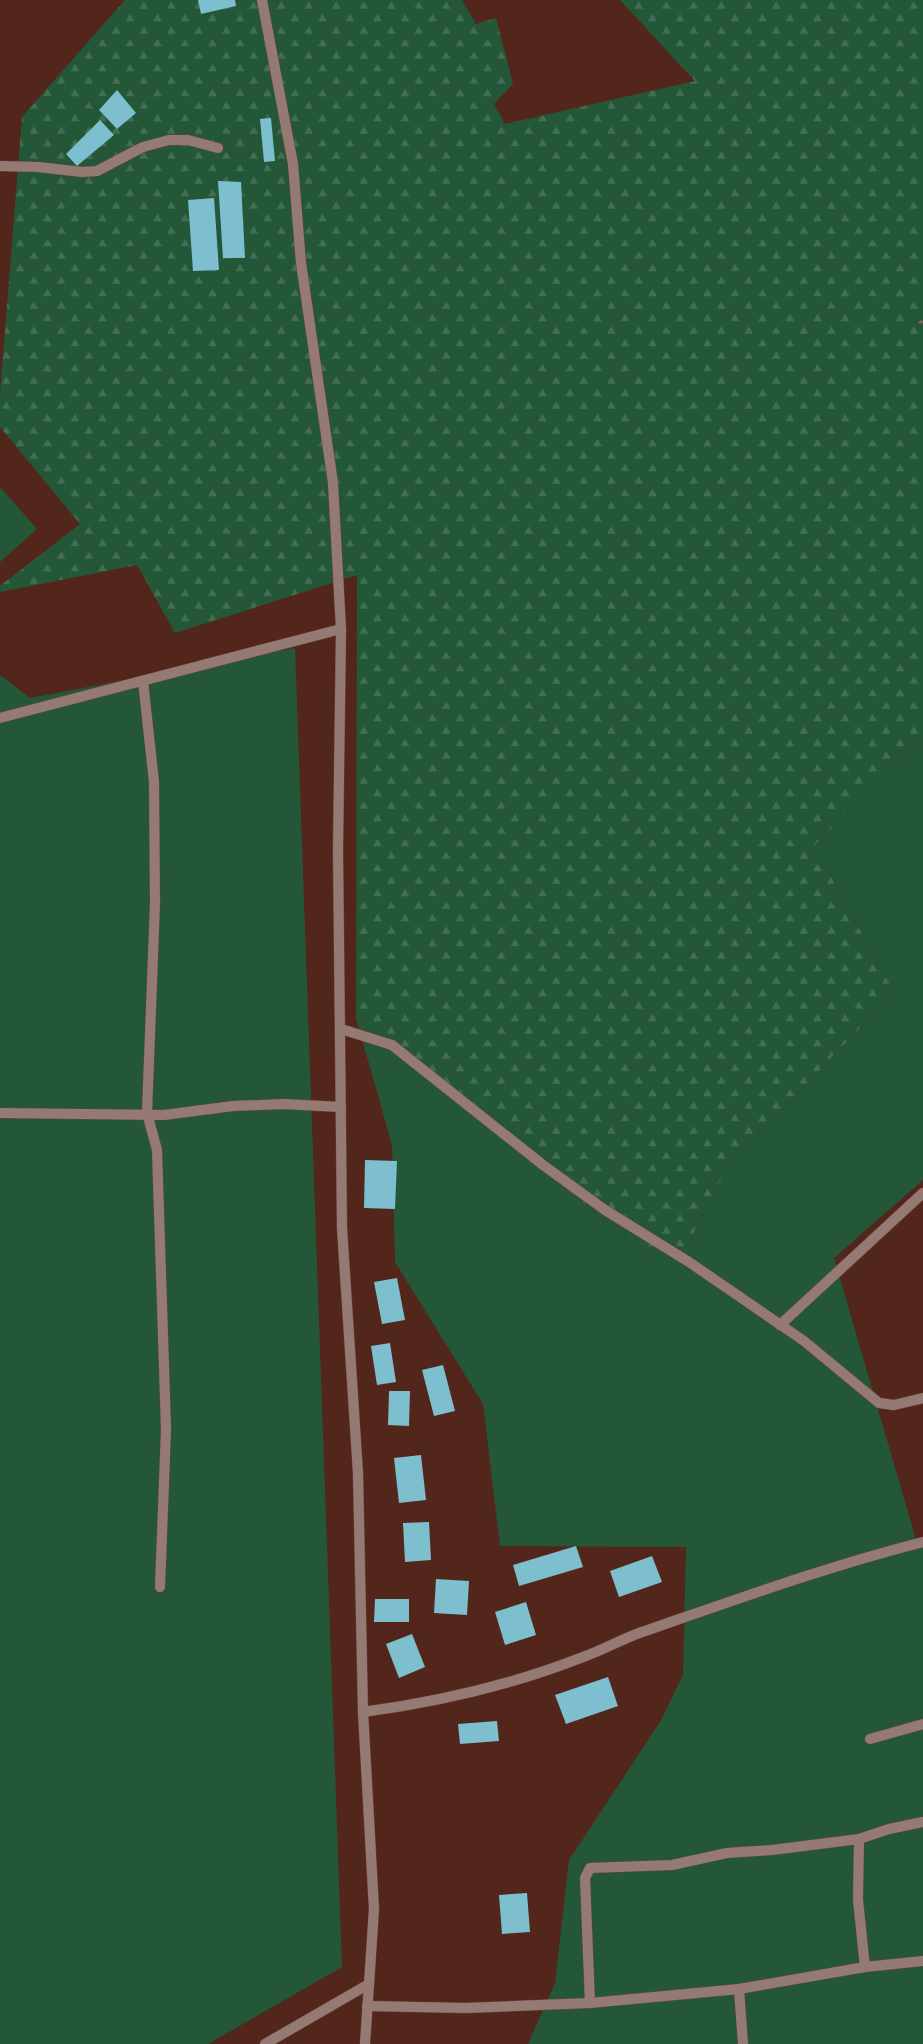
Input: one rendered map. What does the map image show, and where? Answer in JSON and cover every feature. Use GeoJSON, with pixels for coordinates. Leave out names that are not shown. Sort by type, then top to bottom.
{"type":"FeatureCollection","features":[{"type":"Feature","properties":{"kind":"street"},"geometry":{"type":"LineString","coordinates":[[262,0],[293,164],[301,263],[333,483],[341,629],[338,850],[342,1228],[358,1473],[363,1712],[374,1909],[366,2006],[365,2044]]}},
{"type":"Feature","properties":{"kind":"street"},"geometry":{"type":"LineString","coordinates":[[0,166],[82,172],[97,171],[143,147],[169,140],[188,140],[218,148]]}},
{"type":"Feature","properties":{"kind":"street"},"geometry":{"type":"LineString","coordinates":[[0,718],[341,629]]}},
{"type":"Feature","properties":{"kind":"street"},"geometry":{"type":"LineString","coordinates":[[143,681],[154,791],[155,903],[147,1113],[157,1150],[166,1429],[160,1587]]}},
{"type":"Feature","properties":{"kind":"street"},"geometry":{"type":"LineString","coordinates":[[341,1029],[392,1045],[543,1165],[605,1210],[689,1262],[780,1325],[856,1382],[880,1403],[894,1405],[923,1398]]}},
{"type":"Feature","properties":{"kind":"street"},"geometry":{"type":"LineString","coordinates":[[0,1113],[147,1113],[164,1115],[233,1106],[283,1104],[341,1107]]}},
{"type":"Feature","properties":{"kind":"street"},"geometry":{"type":"LineString","coordinates":[[780,1325],[923,1193]]}},
{"type":"Feature","properties":{"kind":"street"},"geometry":{"type":"LineString","coordinates":[[363,1712],[452,1697],[526,1677],[583,1658],[640,1633],[792,1580],[867,1556],[923,1542]]}},
{"type":"Feature","properties":{"kind":"street"},"geometry":{"type":"LineString","coordinates":[[870,1739],[923,1724]]}},
{"type":"Feature","properties":{"kind":"street"},"geometry":{"type":"LineString","coordinates":[[590,2003],[585,1878],[590,1868],[672,1865],[727,1854],[859,1839],[889,1829],[923,1822]]}},
{"type":"Feature","properties":{"kind":"street"},"geometry":{"type":"LineString","coordinates":[[859,1839],[858,1900],[865,1967]]}},
{"type":"Feature","properties":{"kind":"street"},"geometry":{"type":"LineString","coordinates":[[366,2006],[466,2008],[590,2003],[739,1989],[865,1967],[923,1961]]}},
{"type":"Feature","properties":{"kind":"street"},"geometry":{"type":"LineString","coordinates":[[265,2044],[369,1984]]}},
{"type":"Feature","properties":{"kind":"street"},"geometry":{"type":"LineString","coordinates":[[739,1989],[743,2044]]}},
{"type":"Feature","properties":{"kind":"green space"},"geometry":{"type":"Polygon","coordinates":[[[125,0],[462,0],[476,24],[496,18],[513,84],[494,104],[505,124],[695,81],[620,0],[923,0],[923,738],[814,846],[894,992],[725,1170],[687,1247],[646,1254],[356,1018],[357,575],[175,633],[137,565],[0,592],[0,586],[80,524],[0,427],[0,394],[22,117],[125,0]]]}},
{"type":"Feature","properties":{"kind":"green space"},"geometry":{"type":"Polygon","coordinates":[[[0,487],[37,529],[0,562],[0,487]]]}},
{"type":"Feature","properties":{"kind":"green space"},"geometry":{"type":"Polygon","coordinates":[[[295,648],[342,1967],[208,2044],[0,2044],[0,675],[30,698],[295,648]]]}},
{"type":"Feature","properties":{"kind":"green space"},"geometry":{"type":"Polygon","coordinates":[[[923,738],[923,1180],[834,1258],[917,1543],[923,1541],[923,2044],[528,2044],[555,1983],[569,1860],[660,1722],[683,1675],[686,1547],[500,1546],[483,1404],[395,1262],[392,1145],[356,1018],[646,1254],[687,1247],[725,1170],[894,992],[814,846],[923,738]]]}},
{"type":"Feature","properties":{"kind":"building"},"geometry":{"type":"Polygon","coordinates":[[[198,0],[235,0],[236,6],[201,14],[198,0]]]}},
{"type":"Feature","properties":{"kind":"building"},"geometry":{"type":"Polygon","coordinates":[[[117,90],[136,113],[117,129],[99,110],[117,90]]]}},
{"type":"Feature","properties":{"kind":"building"},"geometry":{"type":"Polygon","coordinates":[[[271,118],[275,161],[264,162],[260,119],[271,118]]]}},
{"type":"Feature","properties":{"kind":"building"},"geometry":{"type":"Polygon","coordinates":[[[100,120],[114,135],[77,166],[66,154],[100,120]]]}},
{"type":"Feature","properties":{"kind":"building"},"geometry":{"type":"Polygon","coordinates":[[[218,181],[241,182],[245,258],[223,258],[218,181]]]}},
{"type":"Feature","properties":{"kind":"building"},"geometry":{"type":"Polygon","coordinates":[[[214,198],[219,270],[193,271],[188,200],[214,198]]]}},
{"type":"Feature","properties":{"kind":"building"},"geometry":{"type":"Polygon","coordinates":[[[365,1160],[397,1161],[395,1209],[364,1208],[365,1160]]]}},
{"type":"Feature","properties":{"kind":"building"},"geometry":{"type":"Polygon","coordinates":[[[397,1278],[405,1320],[382,1324],[374,1282],[397,1278]]]}},
{"type":"Feature","properties":{"kind":"building"},"geometry":{"type":"Polygon","coordinates":[[[390,1343],[396,1382],[377,1385],[371,1346],[390,1343]]]}},
{"type":"Feature","properties":{"kind":"building"},"geometry":{"type":"Polygon","coordinates":[[[443,1365],[455,1411],[434,1416],[422,1370],[443,1365]]]}},
{"type":"Feature","properties":{"kind":"building"},"geometry":{"type":"Polygon","coordinates":[[[389,1391],[410,1391],[409,1426],[388,1425],[389,1391]]]}},
{"type":"Feature","properties":{"kind":"building"},"geometry":{"type":"Polygon","coordinates":[[[421,1455],[426,1500],[399,1503],[394,1458],[421,1455]]]}},
{"type":"Feature","properties":{"kind":"building"},"geometry":{"type":"Polygon","coordinates":[[[429,1522],[431,1560],[405,1562],[403,1523],[429,1522]]]}},
{"type":"Feature","properties":{"kind":"building"},"geometry":{"type":"Polygon","coordinates":[[[576,1546],[583,1567],[519,1586],[513,1565],[576,1546]]]}},
{"type":"Feature","properties":{"kind":"building"},"geometry":{"type":"Polygon","coordinates":[[[652,1556],[662,1582],[619,1597],[610,1571],[652,1556]]]}},
{"type":"Feature","properties":{"kind":"building"},"geometry":{"type":"Polygon","coordinates":[[[436,1579],[469,1581],[467,1615],[434,1613],[436,1579]]]}},
{"type":"Feature","properties":{"kind":"building"},"geometry":{"type":"Polygon","coordinates":[[[375,1599],[409,1599],[409,1622],[374,1622],[375,1599]]]}},
{"type":"Feature","properties":{"kind":"building"},"geometry":{"type":"Polygon","coordinates":[[[526,1602],[536,1635],[505,1645],[495,1612],[526,1602]]]}},
{"type":"Feature","properties":{"kind":"building"},"geometry":{"type":"Polygon","coordinates":[[[412,1634],[425,1667],[399,1678],[386,1644],[412,1634]]]}},
{"type":"Feature","properties":{"kind":"building"},"geometry":{"type":"Polygon","coordinates":[[[608,1677],[618,1706],[566,1724],[555,1695],[608,1677]]]}},
{"type":"Feature","properties":{"kind":"building"},"geometry":{"type":"Polygon","coordinates":[[[497,1721],[499,1741],[460,1744],[458,1724],[497,1721]]]}},
{"type":"Feature","properties":{"kind":"building"},"geometry":{"type":"Polygon","coordinates":[[[527,1893],[530,1932],[502,1934],[499,1895],[527,1893]]]}}]}
